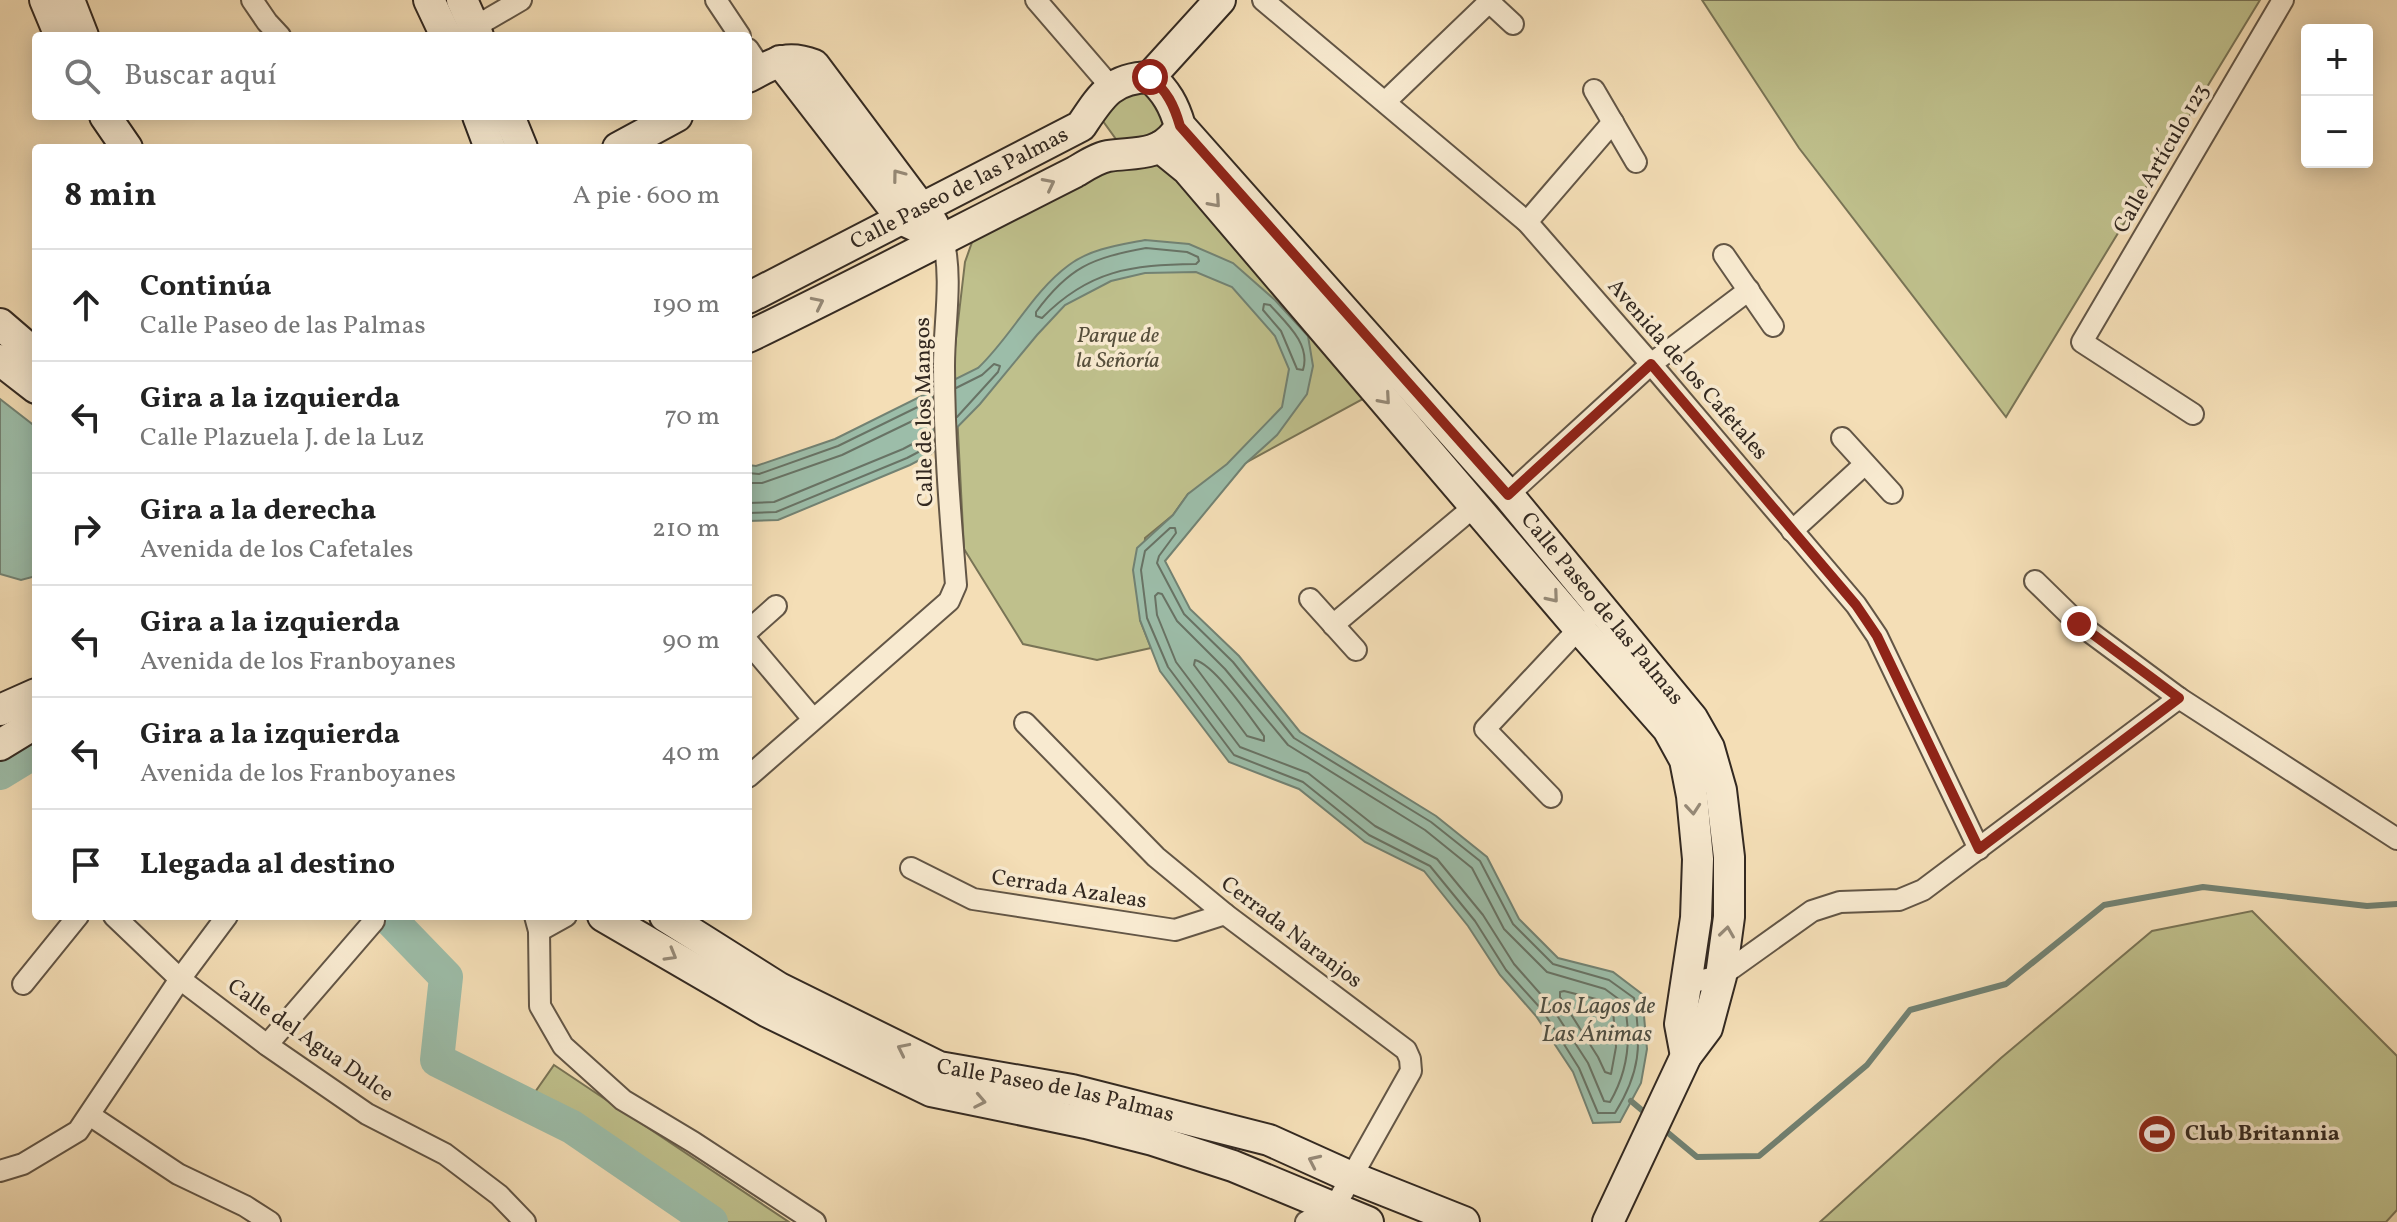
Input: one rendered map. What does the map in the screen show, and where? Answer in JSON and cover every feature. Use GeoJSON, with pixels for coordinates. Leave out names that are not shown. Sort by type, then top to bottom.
{"type":"FeatureCollection","features":[{"type":"Feature","properties":{"kind":"street"},"geometry":{"type":"LineString","coordinates":[[45,0],[58,32]]}},
{"type":"Feature","properties":{"kind":"street"},"geometry":{"type":"LineString","coordinates":[[69,0],[81,32]]}},
{"type":"Feature","properties":{"kind":"street"},"geometry":{"type":"LineString","coordinates":[[252,0],[276,32]]}},
{"type":"Feature","properties":{"kind":"street"},"geometry":{"type":"LineString","coordinates":[[429,0],[464,27],[521,0]]}},
{"type":"Feature","properties":{"kind":"street"},"geometry":{"type":"LineString","coordinates":[[716,0],[737,32]]}},
{"type":"Feature","properties":{"kind":"street"},"geometry":{"type":"LineString","coordinates":[[1036,0],[1111,87],[1128,78],[1150,77],[1220,0]]}},
{"type":"Feature","properties":{"kind":"street","name":"Avenida de los Cafetales"},"geometry":{"type":"LineString","coordinates":[[1263,0],[1527,222],[1856,605],[1877,636],[1979,849]]}},
{"type":"Feature","properties":{"kind":"street","name":"Calle Artículo 123"},"geometry":{"type":"LineString","coordinates":[[2193,414],[2082,342],[2283,0]]}},
{"type":"Feature","properties":{"kind":"street"},"geometry":{"type":"LineString","coordinates":[[1386,101],[1488,1],[1513,24]]}},
{"type":"Feature","properties":{"kind":"street"},"geometry":{"type":"LineString","coordinates":[[759,64],[798,59],[814,65],[913,214],[943,238]]}},
{"type":"Feature","properties":{"kind":"street","name":"Calle Paseo de las Palmas"},"geometry":{"type":"LineString","coordinates":[[1150,77],[1164,89],[1175,107],[1170,137],[1187,169],[1448,450],[1508,495],[1692,718],[1709,748],[1721,790],[1729,857],[1729,917],[1721,976],[1707,1028],[1686,1056],[1608,1222]]}},
{"type":"Feature","properties":{"kind":"street","name":"Calle Paseo de las Palmas"},"geometry":{"type":"LineString","coordinates":[[752,296],[1081,126],[1111,87]]}},
{"type":"Feature","properties":{"kind":"street"},"geometry":{"type":"LineString","coordinates":[[1594,90],[1636,162]]}},
{"type":"Feature","properties":{"kind":"street"},"geometry":{"type":"LineString","coordinates":[[108,120],[124,144]]}},
{"type":"Feature","properties":{"kind":"street"},"geometry":{"type":"LineString","coordinates":[[480,120],[488,144]]}},
{"type":"Feature","properties":{"kind":"street"},"geometry":{"type":"LineString","coordinates":[[511,120],[520,144]]}},
{"type":"Feature","properties":{"kind":"street"},"geometry":{"type":"LineString","coordinates":[[625,144],[670,120]]}},
{"type":"Feature","properties":{"kind":"street"},"geometry":{"type":"LineString","coordinates":[[1527,222],[1613,122]]}},
{"type":"Feature","properties":{"kind":"street","name":"Calle Paseo de las Palmas"},"geometry":{"type":"LineString","coordinates":[[752,335],[875,276],[1106,156],[1137,155],[1170,137]]}},
{"type":"Feature","properties":{"kind":"street","name":"Calle de los Mangos"},"geometry":{"type":"LineString","coordinates":[[813,719],[949,601],[956,585],[946,461],[944,363],[949,264],[943,238]]}},
{"type":"Feature","properties":{"kind":"street"},"geometry":{"type":"LineString","coordinates":[[1724,255],[1773,326]]}},
{"type":"Feature","properties":{"kind":"street"},"geometry":{"type":"LineString","coordinates":[[1508,495],[1651,364],[1749,290]]}},
{"type":"Feature","properties":{"kind":"street"},"geometry":{"type":"LineString","coordinates":[[0,324],[32,352]]}},
{"type":"Feature","properties":{"kind":"street"},"geometry":{"type":"LineString","coordinates":[[0,360],[32,385]]}},
{"type":"Feature","properties":{"kind":"street"},"geometry":{"type":"LineString","coordinates":[[1842,438],[1892,493]]}},
{"type":"Feature","properties":{"kind":"street","name":"Calle Paseo de las Palmas"},"geometry":{"type":"LineString","coordinates":[[1448,450],[1476,505],[1668,729],[1685,760],[1698,859],[1696,918],[1680,1024],[1686,1056]]}},
{"type":"Feature","properties":{"kind":"street"},"geometry":{"type":"LineString","coordinates":[[1792,531],[1865,464]]}},
{"type":"Feature","properties":{"kind":"street"},"geometry":{"type":"LineString","coordinates":[[1333,625],[1476,505]]}},
{"type":"Feature","properties":{"kind":"street"},"geometry":{"type":"LineString","coordinates":[[2035,581],[2079,624],[2179,698],[2397,839]]}},
{"type":"Feature","properties":{"kind":"street"},"geometry":{"type":"LineString","coordinates":[[1310,599],[1356,650]]}},
{"type":"Feature","properties":{"kind":"street"},"geometry":{"type":"LineString","coordinates":[[752,627],[776,606]]}},
{"type":"Feature","properties":{"kind":"street"},"geometry":{"type":"LineString","coordinates":[[1551,797],[1485,729],[1578,627],[1601,608]]}},
{"type":"Feature","properties":{"kind":"street"},"geometry":{"type":"LineString","coordinates":[[752,647],[813,719],[752,773]]}},
{"type":"Feature","properties":{"kind":"street"},"geometry":{"type":"LineString","coordinates":[[0,710],[32,696]]}},
{"type":"Feature","properties":{"kind":"street"},"geometry":{"type":"LineString","coordinates":[[1688,983],[1721,976],[1812,911],[1840,902],[1899,900],[1923,890],[2179,698]]}},
{"type":"Feature","properties":{"kind":"street","name":"Cerrada Naranjos"},"geometry":{"type":"LineString","coordinates":[[1025,723],[1156,857],[1225,914],[1406,1050],[1411,1071],[1334,1208]]}},
{"type":"Feature","properties":{"kind":"street"},"geometry":{"type":"LineString","coordinates":[[1,740],[32,725]]}},
{"type":"Feature","properties":{"kind":"street","name":"Cerrada Azaleas"},"geometry":{"type":"LineString","coordinates":[[911,868],[973,899],[1175,930],[1225,914]]}},
{"type":"Feature","properties":{"kind":"street"},"geometry":{"type":"LineString","coordinates":[[23,984],[75,920]]}},
{"type":"Feature","properties":{"kind":"street","name":"Calle del Agua Dulce"},"geometry":{"type":"LineString","coordinates":[[118,920],[180,979],[267,1045],[367,1114],[445,1154],[499,1195],[525,1222]]}},
{"type":"Feature","properties":{"kind":"street"},"geometry":{"type":"LineString","coordinates":[[0,1171],[23,1164],[78,1131],[91,1116],[180,979],[224,920]]}},
{"type":"Feature","properties":{"kind":"street","name":"Calle Paseo de las Palmas"},"geometry":{"type":"LineString","coordinates":[[610,920],[768,1012],[931,1091],[1153,1140],[1233,1166],[1368,1222]]}},
{"type":"Feature","properties":{"kind":"street","name":"Calle Paseo de las Palmas"},"geometry":{"type":"LineString","coordinates":[[671,920],[779,988],[939,1067],[1072,1090],[1269,1140],[1464,1222]]}},
{"type":"Feature","properties":{"kind":"street"},"geometry":{"type":"LineString","coordinates":[[267,1045],[374,921]]}},
{"type":"Feature","properties":{"kind":"street"},"geometry":{"type":"LineString","coordinates":[[537,924],[540,1006],[563,1046],[623,1100],[815,1222]]}},
{"type":"Feature","properties":{"kind":"street"},"geometry":{"type":"LineString","coordinates":[[91,1116],[178,1174],[245,1206],[270,1222]]}},
{"type":"Feature","properties":{"kind":"street"},"geometry":{"type":"LineString","coordinates":[[1306,1222],[1334,1208]]}},
{"type":"Feature","properties":{"kind":"green space"},"geometry":{"type":"Polygon","coordinates":[[[1702,0],[2260,0],[2006,417],[1799,148],[1702,0]]]}},
{"type":"Feature","properties":{"kind":"green space"},"geometry":{"type":"Polygon","coordinates":[[[1142,91],[1156,99],[1164,125],[1151,137],[1121,146],[1100,117],[1121,93],[1142,91]]]}},
{"type":"Feature","properties":{"kind":"green space","name":"Parque de la Señoría"},"geometry":{"type":"Polygon","coordinates":[[[1157,157],[1374,393],[1188,494],[1173,515],[1145,538],[1140,620],[1151,648],[1097,660],[1023,644],[964,549],[954,356],[965,262],[976,231],[1119,165],[1157,157]]]}},
{"type":"Feature","properties":{"kind":"green space","name":"Club Britannia"},"geometry":{"type":"Polygon","coordinates":[[[2252,911],[2397,1056],[2397,1210],[2386,1222],[1820,1222],[2001,1058],[2152,931],[2252,911]]]}},
{"type":"Feature","properties":{"kind":"green space"},"geometry":{"type":"Polygon","coordinates":[[[554,1065],[789,1222],[720,1222],[533,1095],[554,1065]]]}},
{"type":"Feature","properties":{"kind":"water","name":"Los Lagos de Las Ánimas"},"geometry":{"type":"Polygon","coordinates":[[[1145,240],[1189,244],[1233,263],[1275,300],[1308,336],[1313,366],[1307,394],[1277,435],[1245,464],[1165,561],[1190,609],[1239,656],[1300,732],[1436,816],[1487,857],[1519,919],[1558,958],[1613,972],[1642,994],[1647,1049],[1641,1083],[1620,1122],[1593,1123],[1573,1072],[1536,1016],[1500,975],[1468,926],[1424,871],[1365,842],[1299,789],[1229,762],[1160,671],[1140,620],[1133,570],[1137,548],[1173,515],[1188,494],[1227,464],[1282,407],[1289,369],[1275,336],[1232,287],[1196,272],[1145,273],[1111,281],[1065,305],[980,404],[931,454],[778,520],[752,521],[752,466],[835,439],[978,368],[1056,276],[1077,260],[1115,246],[1145,240]]]}},
{"type":"Feature","properties":{"kind":"water"},"geometry":{"type":"Polygon","coordinates":[[[0,399],[32,424],[32,577],[21,580],[0,574],[0,399]]]}},
{"type":"Feature","properties":{"kind":"waterway"},"geometry":{"type":"LineString","coordinates":[[0,773],[32,753]]}},
{"type":"Feature","properties":{"kind":"waterway"},"geometry":{"type":"LineString","coordinates":[[1661,1127],[1697,1157],[1759,1156],[1867,1065],[1910,1010],[2006,984],[2104,905],[2203,887],[2367,906],[2397,904]]}},
{"type":"Feature","properties":{"kind":"waterway"},"geometry":{"type":"LineString","coordinates":[[391,920],[446,977],[437,1060],[572,1127],[711,1222]]}},
{"type":"Feature","properties":{"kind":"waterway"},"geometry":{"type":"LineString","coordinates":[[1631,1101],[1650,1117]]}},
{"type":"Feature","properties":{"kind":"place","name":"Club Britannia"},"geometry":{"type":"Point","coordinates":[2157,1134]}},
{"type":"Feature","properties":{"kind":"route"},"geometry":{"type":"LineString","coordinates":[[1150,77],[1164,89],[1175,107],[1180,126],[1508,495],[1651,364],[1856,605],[1877,636],[1979,849],[2179,698],[2079,624]]}}]}
